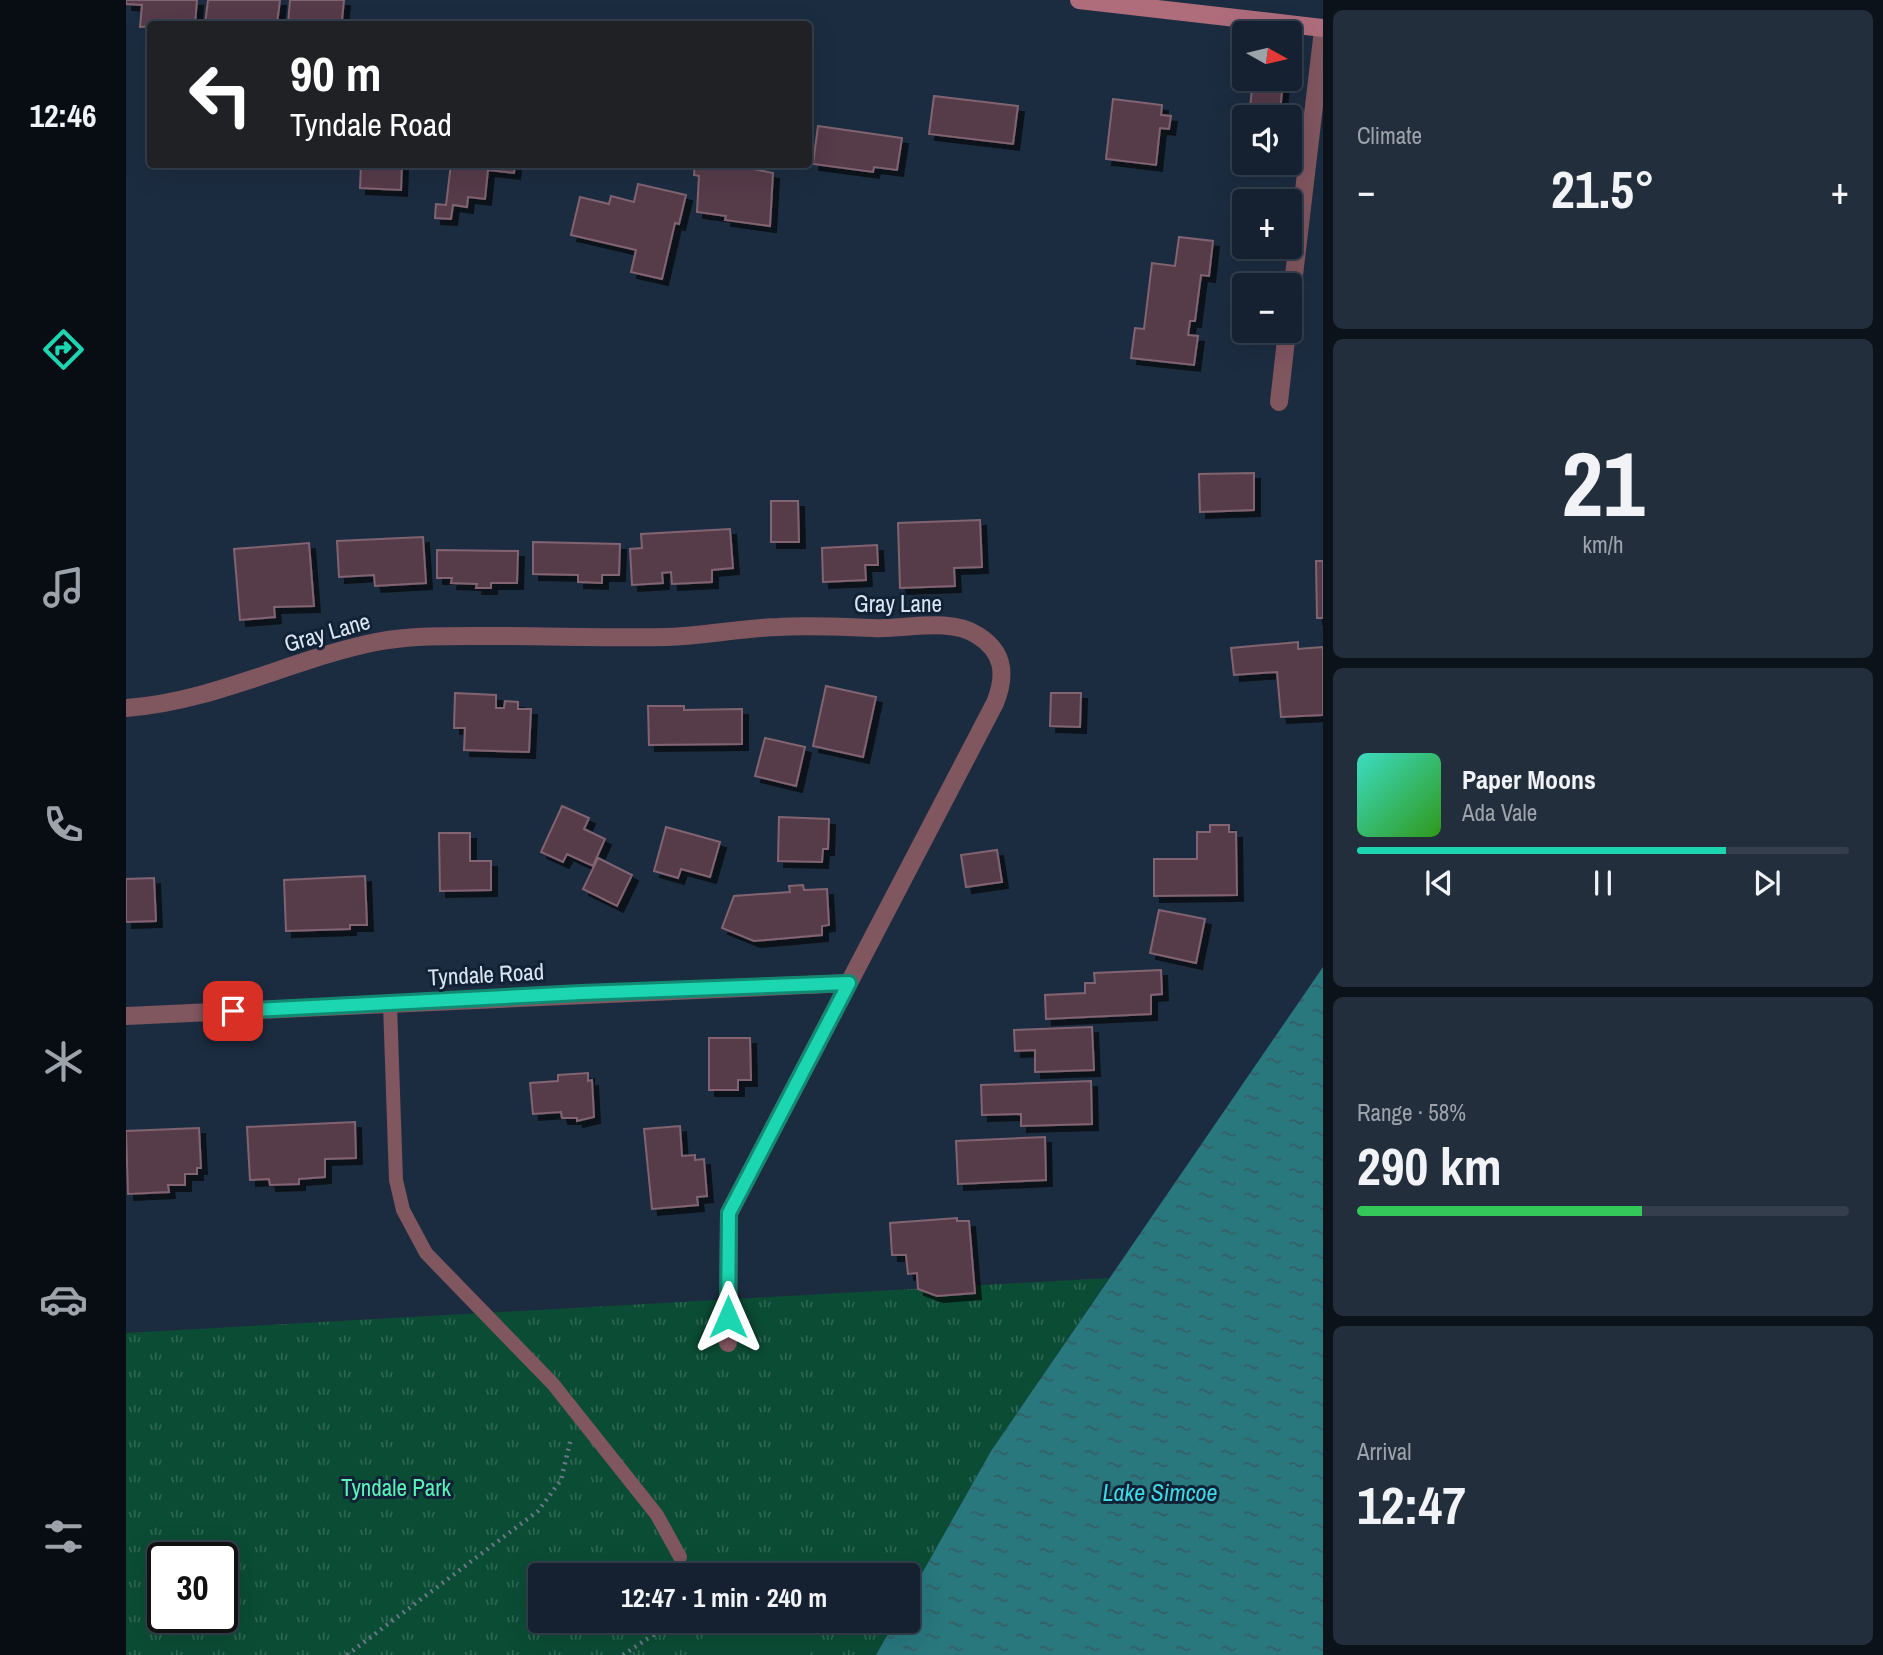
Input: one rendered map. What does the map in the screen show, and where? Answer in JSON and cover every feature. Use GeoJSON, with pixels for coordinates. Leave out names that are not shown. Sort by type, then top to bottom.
{"type":"FeatureCollection","features":[{"type":"Feature","properties":{"kind":"street"},"geometry":{"type":"LineString","coordinates":[[1079,0],[1323,29],[1294,273]]}},
{"type":"Feature","properties":{"kind":"street"},"geometry":{"type":"LineString","coordinates":[[1279,402],[1286,343]]}},
{"type":"Feature","properties":{"kind":"street","name":"Gray Lane"},"geometry":{"type":"LineString","coordinates":[[126,708],[157,706],[376,642],[419,637],[669,637],[777,627],[959,627],[977,634],[992,648],[1000,661],[1003,683],[729,1213],[728,1343]]}},
{"type":"Feature","properties":{"kind":"street","name":"Tyndale Road"},"geometry":{"type":"LineString","coordinates":[[126,1016],[849,983]]}},
{"type":"Feature","properties":{"kind":"lane"},"geometry":{"type":"LineString","coordinates":[[390,1004],[397,1180],[411,1227],[426,1253],[553,1384],[657,1515],[680,1557]]}},
{"type":"Feature","properties":{"kind":"path"},"geometry":{"type":"LineString","coordinates":[[347,1655],[538,1511],[561,1480],[577,1416]]}},
{"type":"Feature","properties":{"kind":"path"},"geometry":{"type":"LineString","coordinates":[[623,1655],[657,1633]]}},
{"type":"Feature","properties":{"kind":"green space","name":"Tyndale Park"},"geometry":{"type":"Polygon","coordinates":[[[1109,1278],[991,1451],[920,1577],[920,1563],[528,1563],[528,1633],[888,1633],[876,1655],[126,1655],[126,1333],[1109,1278]]]}},
{"type":"Feature","properties":{"kind":"green space"},"geometry":{"type":"Polygon","coordinates":[[[705,1633],[822,1633],[810,1655],[692,1655],[705,1633]]]}},
{"type":"Feature","properties":{"kind":"water","name":"Lake Simcoe"},"geometry":{"type":"Polygon","coordinates":[[[1323,967],[1323,1655],[876,1655],[888,1633],[920,1633],[920,1577],[991,1451],[1323,967]]]}},
{"type":"Feature","properties":{"kind":"building"},"geometry":{"type":"Polygon","coordinates":[[[126,0],[197,0],[195,21],[147,21],[147,27],[140,27],[142,5],[126,4],[126,0]]]}},
{"type":"Feature","properties":{"kind":"building"},"geometry":{"type":"Polygon","coordinates":[[[208,0],[280,0],[277,21],[205,21],[208,0]]]}},
{"type":"Feature","properties":{"kind":"building"},"geometry":{"type":"Polygon","coordinates":[[[290,0],[344,0],[342,20],[288,21],[290,0]]]}},
{"type":"Feature","properties":{"kind":"building"},"geometry":{"type":"Polygon","coordinates":[[[1252,91],[1282,91],[1281,105],[1250,105],[1252,91]]]}},
{"type":"Feature","properties":{"kind":"building"},"geometry":{"type":"Polygon","coordinates":[[[934,96],[1018,106],[1013,144],[929,134],[934,96]]]}},
{"type":"Feature","properties":{"kind":"building"},"geometry":{"type":"Polygon","coordinates":[[[1113,99],[1162,105],[1161,115],[1171,116],[1169,129],[1160,128],[1156,165],[1106,159],[1113,99]]]}},
{"type":"Feature","properties":{"kind":"building"},"geometry":{"type":"Polygon","coordinates":[[[818,126],[902,138],[897,170],[874,167],[873,172],[813,164],[818,126]]]}},
{"type":"Feature","properties":{"kind":"building"},"geometry":{"type":"Polygon","coordinates":[[[361,168],[402,168],[401,190],[360,188],[361,168]]]}},
{"type":"Feature","properties":{"kind":"building"},"geometry":{"type":"Polygon","coordinates":[[[451,168],[515,168],[514,173],[488,170],[485,199],[468,197],[467,207],[453,205],[451,219],[435,218],[436,204],[446,205],[451,168]]]}},
{"type":"Feature","properties":{"kind":"building"},"geometry":{"type":"Polygon","coordinates":[[[695,168],[749,168],[773,173],[770,226],[725,220],[726,216],[697,212],[699,176],[694,175],[695,168]]]}},
{"type":"Feature","properties":{"kind":"building"},"geometry":{"type":"Polygon","coordinates":[[[638,184],[686,195],[679,224],[675,223],[662,279],[631,272],[636,250],[571,235],[580,197],[609,204],[611,196],[634,202],[638,184]]]}},
{"type":"Feature","properties":{"kind":"building"},"geometry":{"type":"Polygon","coordinates":[[[1179,237],[1213,241],[1209,276],[1201,275],[1195,321],[1190,321],[1188,335],[1198,336],[1194,365],[1131,358],[1135,328],[1144,329],[1152,263],[1175,266],[1179,237]]]}},
{"type":"Feature","properties":{"kind":"building"},"geometry":{"type":"Polygon","coordinates":[[[1254,473],[1254,510],[1200,512],[1199,474],[1254,473]]]}},
{"type":"Feature","properties":{"kind":"building"},"geometry":{"type":"Polygon","coordinates":[[[771,501],[798,501],[799,542],[771,542],[771,501]]]}},
{"type":"Feature","properties":{"kind":"building"},"geometry":{"type":"Polygon","coordinates":[[[980,520],[982,567],[954,568],[955,586],[900,588],[898,523],[980,520]]]}},
{"type":"Feature","properties":{"kind":"building"},"geometry":{"type":"Polygon","coordinates":[[[730,529],[733,568],[712,570],[712,582],[672,584],[671,572],[662,573],[663,583],[632,585],[630,549],[642,548],[641,534],[730,529]]]}},
{"type":"Feature","properties":{"kind":"building"},"geometry":{"type":"Polygon","coordinates":[[[423,537],[426,583],[375,586],[374,575],[339,577],[337,541],[423,537]]]}},
{"type":"Feature","properties":{"kind":"building"},"geometry":{"type":"Polygon","coordinates":[[[533,542],[620,544],[619,575],[602,575],[602,583],[578,582],[578,575],[533,574],[533,542]]]}},
{"type":"Feature","properties":{"kind":"building"},"geometry":{"type":"Polygon","coordinates":[[[309,543],[314,606],[274,607],[275,617],[240,620],[234,549],[309,543]]]}},
{"type":"Feature","properties":{"kind":"building"},"geometry":{"type":"Polygon","coordinates":[[[877,545],[878,565],[865,565],[866,580],[823,582],[822,548],[877,545]]]}},
{"type":"Feature","properties":{"kind":"building"},"geometry":{"type":"Polygon","coordinates":[[[437,550],[518,551],[517,583],[491,583],[491,588],[476,588],[477,584],[451,583],[452,578],[437,578],[437,550]]]}},
{"type":"Feature","properties":{"kind":"building"},"geometry":{"type":"Polygon","coordinates":[[[1316,561],[1323,561],[1323,618],[1317,618],[1316,561]]]}},
{"type":"Feature","properties":{"kind":"building"},"geometry":{"type":"Polygon","coordinates":[[[1298,642],[1298,649],[1323,647],[1323,715],[1281,717],[1277,672],[1234,675],[1231,648],[1298,642]]]}},
{"type":"Feature","properties":{"kind":"building"},"geometry":{"type":"Polygon","coordinates":[[[826,686],[876,697],[863,757],[813,746],[826,686]]]}},
{"type":"Feature","properties":{"kind":"building"},"geometry":{"type":"Polygon","coordinates":[[[455,693],[496,695],[496,708],[504,708],[505,701],[518,702],[518,709],[531,709],[529,752],[464,750],[465,728],[454,728],[455,693]]]}},
{"type":"Feature","properties":{"kind":"building"},"geometry":{"type":"Polygon","coordinates":[[[1051,693],[1081,693],[1080,727],[1050,726],[1051,693]]]}},
{"type":"Feature","properties":{"kind":"building"},"geometry":{"type":"Polygon","coordinates":[[[648,706],[684,706],[684,710],[742,709],[742,744],[649,745],[648,706]]]}},
{"type":"Feature","properties":{"kind":"building"},"geometry":{"type":"Polygon","coordinates":[[[765,738],[805,747],[796,786],[755,776],[765,738]]]}},
{"type":"Feature","properties":{"kind":"building"},"geometry":{"type":"Polygon","coordinates":[[[562,806],[589,818],[584,829],[605,839],[593,866],[567,854],[563,862],[541,852],[562,806]]]}},
{"type":"Feature","properties":{"kind":"building"},"geometry":{"type":"Polygon","coordinates":[[[779,817],[829,819],[828,849],[823,849],[822,862],[778,861],[779,817]]]}},
{"type":"Feature","properties":{"kind":"building"},"geometry":{"type":"Polygon","coordinates":[[[1210,825],[1229,825],[1229,832],[1236,832],[1237,895],[1154,896],[1154,859],[1197,859],[1197,832],[1210,832],[1210,825]]]}},
{"type":"Feature","properties":{"kind":"building"},"geometry":{"type":"Polygon","coordinates":[[[666,827],[720,842],[710,877],[681,869],[678,878],[654,871],[666,827]]]}},
{"type":"Feature","properties":{"kind":"building"},"geometry":{"type":"Polygon","coordinates":[[[439,833],[470,833],[470,861],[491,861],[491,890],[440,891],[439,833]]]}},
{"type":"Feature","properties":{"kind":"building"},"geometry":{"type":"Polygon","coordinates":[[[997,850],[1002,882],[966,887],[961,855],[997,850]]]}},
{"type":"Feature","properties":{"kind":"building"},"geometry":{"type":"Polygon","coordinates":[[[598,858],[632,875],[617,906],[583,889],[598,858]]]}},
{"type":"Feature","properties":{"kind":"building"},"geometry":{"type":"Polygon","coordinates":[[[365,876],[367,925],[350,925],[350,929],[286,931],[284,880],[365,876]]]}},
{"type":"Feature","properties":{"kind":"building"},"geometry":{"type":"Polygon","coordinates":[[[154,878],[156,921],[126,922],[126,879],[154,878]]]}},
{"type":"Feature","properties":{"kind":"building"},"geometry":{"type":"Polygon","coordinates":[[[803,885],[804,890],[827,889],[829,925],[822,926],[822,935],[754,941],[722,928],[734,896],[790,892],[789,886],[803,885]]]}},
{"type":"Feature","properties":{"kind":"building"},"geometry":{"type":"Polygon","coordinates":[[[1159,910],[1205,919],[1196,963],[1150,953],[1159,910]]]}},
{"type":"Feature","properties":{"kind":"building"},"geometry":{"type":"Polygon","coordinates":[[[1161,970],[1162,994],[1151,995],[1151,1014],[1046,1019],[1045,995],[1085,993],[1085,983],[1095,983],[1094,973],[1161,970]]]}},
{"type":"Feature","properties":{"kind":"building"},"geometry":{"type":"Polygon","coordinates":[[[1092,1027],[1094,1070],[1035,1072],[1035,1050],[1015,1051],[1014,1030],[1092,1027]]]}},
{"type":"Feature","properties":{"kind":"building"},"geometry":{"type":"Polygon","coordinates":[[[709,1038],[750,1038],[751,1080],[738,1080],[738,1090],[709,1090],[709,1038]]]}},
{"type":"Feature","properties":{"kind":"building"},"geometry":{"type":"Polygon","coordinates":[[[588,1073],[588,1081],[592,1080],[594,1117],[577,1121],[577,1118],[562,1118],[561,1112],[533,1114],[530,1083],[558,1081],[558,1075],[588,1073]]]}},
{"type":"Feature","properties":{"kind":"building"},"geometry":{"type":"Polygon","coordinates":[[[1091,1081],[1092,1124],[1021,1126],[1021,1114],[982,1115],[981,1085],[1091,1081]]]}},
{"type":"Feature","properties":{"kind":"building"},"geometry":{"type":"Polygon","coordinates":[[[355,1122],[356,1158],[325,1159],[325,1177],[299,1179],[299,1184],[270,1185],[269,1179],[250,1180],[247,1127],[355,1122]]]}},
{"type":"Feature","properties":{"kind":"building"},"geometry":{"type":"Polygon","coordinates":[[[680,1126],[682,1156],[695,1155],[695,1160],[704,1159],[707,1196],[697,1197],[698,1205],[652,1209],[644,1129],[680,1126]]]}},
{"type":"Feature","properties":{"kind":"building"},"geometry":{"type":"Polygon","coordinates":[[[199,1128],[201,1168],[197,1168],[197,1174],[185,1174],[185,1185],[168,1185],[169,1192],[128,1194],[126,1131],[199,1128]]]}},
{"type":"Feature","properties":{"kind":"building"},"geometry":{"type":"Polygon","coordinates":[[[1045,1137],[1046,1180],[958,1184],[956,1141],[1045,1137]]]}},
{"type":"Feature","properties":{"kind":"building"},"geometry":{"type":"Polygon","coordinates":[[[957,1218],[957,1221],[969,1221],[975,1293],[937,1296],[918,1289],[917,1273],[908,1274],[906,1255],[892,1255],[890,1223],[957,1218]]]}},
{"type":"Feature","properties":{"kind":"route"},"geometry":{"type":"LineString","coordinates":[[233,1011],[581,993],[849,983],[729,1213],[728,1317]]}}]}
